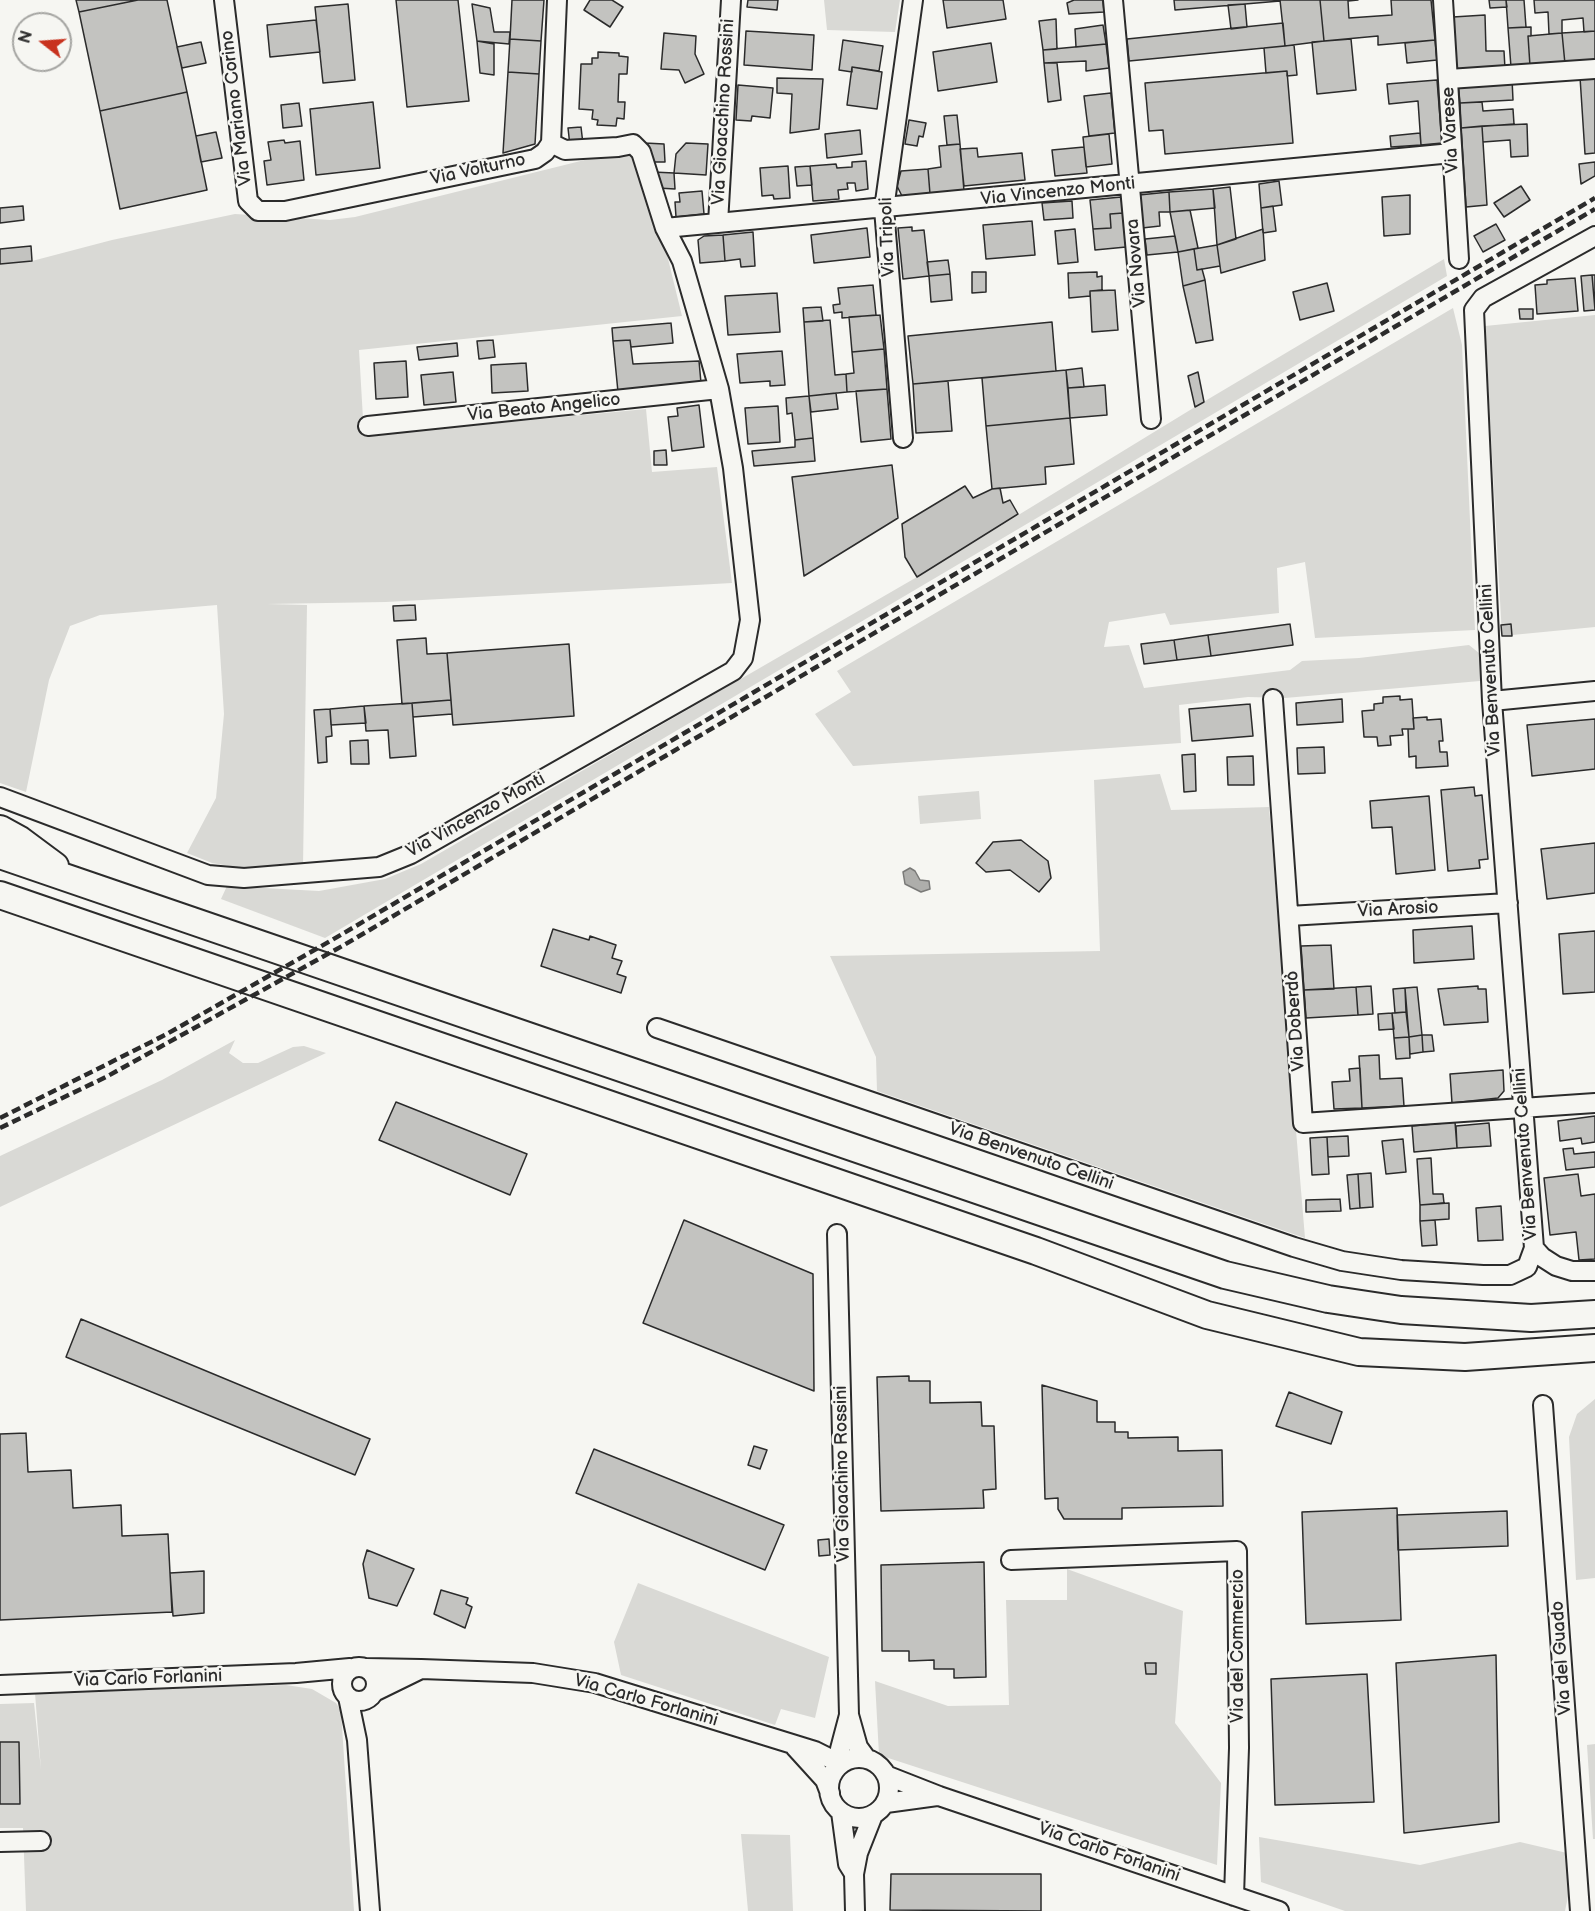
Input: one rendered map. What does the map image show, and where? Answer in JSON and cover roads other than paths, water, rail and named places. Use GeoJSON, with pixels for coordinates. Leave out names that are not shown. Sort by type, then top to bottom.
{"type":"FeatureCollection","features":[{"type":"Feature","properties":{"kind":"highway"},"geometry":{"type":"LineString","coordinates":[[0,829],[20,840],[75,881]]}},
{"type":"Feature","properties":{"kind":"highway"},"geometry":{"type":"LineString","coordinates":[[0,855],[1225,1275],[1328,1299],[1401,1310],[1531,1318],[1595,1314]]}},
{"type":"Feature","properties":{"kind":"highway"},"geometry":{"type":"LineString","coordinates":[[0,895],[1013,1243],[1207,1315],[1359,1352],[1465,1357],[1595,1348]]}},
{"type":"Feature","properties":{"kind":"street","name":"Via Mariano Corino"},"geometry":{"type":"LineString","coordinates":[[224,0],[248,201],[258,211]]}},
{"type":"Feature","properties":{"kind":"street"},"geometry":{"type":"LineString","coordinates":[[557,0],[551,143],[565,150],[633,144],[641,152],[665,228],[682,261],[719,389]]}},
{"type":"Feature","properties":{"kind":"street","name":"Via Gioacchino Rossini"},"geometry":{"type":"LineString","coordinates":[[718,223],[731,0]]}},
{"type":"Feature","properties":{"kind":"street","name":"Via Tripoli"},"geometry":{"type":"LineString","coordinates":[[903,438],[884,209],[913,0]]}},
{"type":"Feature","properties":{"kind":"street","name":"Via Novara"},"geometry":{"type":"LineString","coordinates":[[1113,0],[1151,419]]}},
{"type":"Feature","properties":{"kind":"street","name":"Via Varese"},"geometry":{"type":"LineString","coordinates":[[1443,0],[1459,259]]}},
{"type":"Feature","properties":{"kind":"street"},"geometry":{"type":"LineString","coordinates":[[1449,79],[1595,69]]}},
{"type":"Feature","properties":{"kind":"street","name":"Via Volturno"},"geometry":{"type":"LineString","coordinates":[[258,211],[285,211],[535,159],[551,143]]}},
{"type":"Feature","properties":{"kind":"street","name":"Via Vincenzo Monti"},"geometry":{"type":"LineString","coordinates":[[665,228],[884,209],[1452,153]]}},
{"type":"Feature","properties":{"kind":"street","name":"Via Benvenuto Cellini"},"geometry":{"type":"LineString","coordinates":[[657,1028],[1294,1247],[1342,1261],[1401,1270],[1510,1275],[1527,1267],[1534,1248],[1492,701],[1474,310],[1483,298],[1595,236]]}},
{"type":"Feature","properties":{"kind":"street","name":"Via Vincenzo Monti"},"geometry":{"type":"LineString","coordinates":[[0,797],[208,875],[244,878],[379,867],[411,854],[733,671],[743,658],[750,620],[733,468],[719,389]]}},
{"type":"Feature","properties":{"kind":"street","name":"Via Beato Angelico"},"geometry":{"type":"LineString","coordinates":[[368,426],[719,389]]}},
{"type":"Feature","properties":{"kind":"street"},"geometry":{"type":"LineString","coordinates":[[1492,701],[1595,691]]}},
{"type":"Feature","properties":{"kind":"street","name":"Via Doberdò"},"geometry":{"type":"LineString","coordinates":[[1273,699],[1303,1124],[1522,1108]]}},
{"type":"Feature","properties":{"kind":"street","name":"Via Arosio"},"geometry":{"type":"LineString","coordinates":[[1289,916],[1508,903]]}},
{"type":"Feature","properties":{"kind":"street"},"geometry":{"type":"LineString","coordinates":[[1522,1108],[1595,1103]]}},
{"type":"Feature","properties":{"kind":"street","name":"Via Gioachino Rossini"},"geometry":{"type":"LineString","coordinates":[[837,1234],[849,1715],[858,1747],[866,1758]]}},
{"type":"Feature","properties":{"kind":"street"},"geometry":{"type":"LineString","coordinates":[[1534,1248],[1542,1257],[1556,1266],[1572,1271],[1595,1271]]}},
{"type":"Feature","properties":{"kind":"street","name":"Via del Guado"},"geometry":{"type":"LineString","coordinates":[[1543,1405],[1581,1911]]}},
{"type":"Feature","properties":{"kind":"street","name":"Via del Commercio"},"geometry":{"type":"LineString","coordinates":[[1011,1560],[1237,1551],[1239,1748],[1234,1896]]}},
{"type":"Feature","properties":{"kind":"street"},"geometry":{"type":"LineString","coordinates":[[357,1740],[360,1723],[376,1681],[358,1668],[343,1677],[357,1740],[370,1911]]}},
{"type":"Feature","properties":{"kind":"street","name":"Via Carlo Forlanini"},"geometry":{"type":"LineString","coordinates":[[0,1685],[296,1673],[358,1668],[533,1673],[595,1683],[795,1747],[815,1751],[841,1764]]}},
{"type":"Feature","properties":{"kind":"street","name":"Via Carlo Forlanini"},"geometry":{"type":"LineString","coordinates":[[372,1695],[421,1669]]}},
{"type":"Feature","properties":{"kind":"street","name":"Via Carlo Forlanini"},"geometry":{"type":"LineString","coordinates":[[296,1673],[317,1678],[346,1695]]}},
{"type":"Feature","properties":{"kind":"street"},"geometry":{"type":"LineString","coordinates":[[346,1695],[359,1701],[372,1695]]}},
{"type":"Feature","properties":{"kind":"street","name":"Via Gioachino Rossini"},"geometry":{"type":"LineString","coordinates":[[841,1764],[840,1749],[849,1715]]}},
{"type":"Feature","properties":{"kind":"street","name":"Via Carlo Forlanini"},"geometry":{"type":"LineString","coordinates":[[795,1747],[825,1780],[830,1793]]}},
{"type":"Feature","properties":{"kind":"street"},"geometry":{"type":"LineString","coordinates":[[854,1874],[848,1864],[841,1812],[830,1793],[832,1774],[841,1764],[857,1757],[866,1758],[882,1767],[888,1776],[890,1790],[858,1853],[854,1874],[855,1911]]}},
{"type":"Feature","properties":{"kind":"street","name":"Via Carlo Forlanini"},"geometry":{"type":"LineString","coordinates":[[888,1776],[939,1796],[1279,1911]]}},
{"type":"Feature","properties":{"kind":"street","name":"Via Carlo Forlanini"},"geometry":{"type":"LineString","coordinates":[[879,1809],[939,1796]]}},
{"type":"Feature","properties":{"kind":"street"},"geometry":{"type":"LineString","coordinates":[[841,1812],[856,1818],[879,1809]]}},
{"type":"Feature","properties":{"kind":"street"},"geometry":{"type":"LineString","coordinates":[[0,1842],[41,1841]]}},
{"type":"Feature","properties":{"kind":"railway"},"geometry":{"type":"LineString","coordinates":[[0,1118],[165,1035],[332,940],[1595,198]]}},
{"type":"Feature","properties":{"kind":"railway"},"geometry":{"type":"LineString","coordinates":[[0,1128],[106,1077],[344,945],[1595,209]]}}]}
